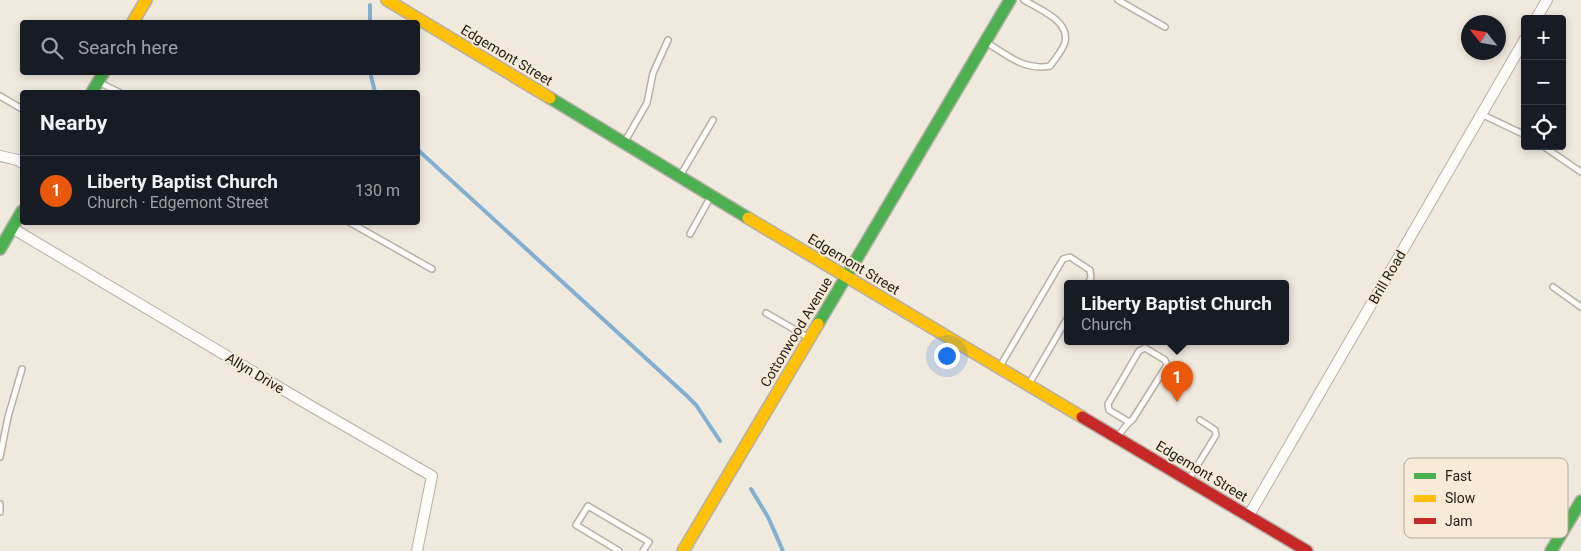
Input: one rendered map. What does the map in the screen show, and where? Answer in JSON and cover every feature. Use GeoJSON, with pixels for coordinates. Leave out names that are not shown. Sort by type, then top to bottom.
{"type":"FeatureCollection","features":[{"type":"Feature","properties":{"kind":"street"},"geometry":{"type":"LineString","coordinates":[[134,20],[146,0]]}},
{"type":"Feature","properties":{"kind":"street","name":"Edgemont Street"},"geometry":{"type":"LineString","coordinates":[[387,0],[846,277],[1307,551]]}},
{"type":"Feature","properties":{"kind":"street","name":"Cottonwood Avenue"},"geometry":{"type":"LineString","coordinates":[[683,551],[1010,0]]}},
{"type":"Feature","properties":{"kind":"street"},"geometry":{"type":"LineString","coordinates":[[1538,15],[1547,0]]}},
{"type":"Feature","properties":{"kind":"street","name":"Brill Road"},"geometry":{"type":"LineString","coordinates":[[1249,516],[1521,46]]}},
{"type":"Feature","properties":{"kind":"street"},"geometry":{"type":"LineString","coordinates":[[0,156],[20,162]]}},
{"type":"Feature","properties":{"kind":"street"},"geometry":{"type":"LineString","coordinates":[[0,249],[20,214]]}},
{"type":"Feature","properties":{"kind":"street","name":"Allyn Drive"},"geometry":{"type":"LineString","coordinates":[[12,228],[300,400],[432,476],[417,551]]}},
{"type":"Feature","properties":{"kind":"street"},"geometry":{"type":"LineString","coordinates":[[1568,523],[1581,501]]}},
{"type":"Feature","properties":{"kind":"street"},"geometry":{"type":"LineString","coordinates":[[1551,551],[1559,538]]}},
{"type":"Feature","properties":{"kind":"lane"},"geometry":{"type":"LineString","coordinates":[[985,41],[1029,66],[1039,68],[1050,66],[1064,43],[1065,32],[1059,22],[1024,0]]}},
{"type":"Feature","properties":{"kind":"lane"},"geometry":{"type":"LineString","coordinates":[[1118,0],[1165,27]]}},
{"type":"Feature","properties":{"kind":"lane"},"geometry":{"type":"LineString","coordinates":[[624,143],[647,103],[653,73],[668,40]]}},
{"type":"Feature","properties":{"kind":"lane"},"geometry":{"type":"LineString","coordinates":[[98,82],[114,90]]}},
{"type":"Feature","properties":{"kind":"lane"},"geometry":{"type":"LineString","coordinates":[[0,96],[20,108]]}},
{"type":"Feature","properties":{"kind":"lane"},"geometry":{"type":"LineString","coordinates":[[1481,114],[1521,133]]}},
{"type":"Feature","properties":{"kind":"lane"},"geometry":{"type":"LineString","coordinates":[[679,176],[713,120]]}},
{"type":"Feature","properties":{"kind":"lane"},"geometry":{"type":"LineString","coordinates":[[1549,150],[1581,172]]}},
{"type":"Feature","properties":{"kind":"lane"},"geometry":{"type":"LineString","coordinates":[[690,234],[712,196]]}},
{"type":"Feature","properties":{"kind":"lane"},"geometry":{"type":"LineString","coordinates":[[354,225],[432,269]]}},
{"type":"Feature","properties":{"kind":"lane"},"geometry":{"type":"LineString","coordinates":[[999,368],[1063,259],[1070,257],[1090,270],[1090,280]]}},
{"type":"Feature","properties":{"kind":"lane"},"geometry":{"type":"LineString","coordinates":[[1552,287],[1581,307]]}},
{"type":"Feature","properties":{"kind":"lane"},"geometry":{"type":"LineString","coordinates":[[766,313],[809,339]]}},
{"type":"Feature","properties":{"kind":"lane"},"geometry":{"type":"LineString","coordinates":[[1028,385],[1064,324]]}},
{"type":"Feature","properties":{"kind":"lane"},"geometry":{"type":"LineString","coordinates":[[1118,438],[1129,422],[1166,365],[1165,360],[1144,348],[1139,351],[1108,404],[1109,410],[1129,422]]}},
{"type":"Feature","properties":{"kind":"lane"},"geometry":{"type":"LineString","coordinates":[[0,457],[8,417],[22,369]]}},
{"type":"Feature","properties":{"kind":"lane"},"geometry":{"type":"LineString","coordinates":[[1189,480],[1216,435],[1215,430],[1200,420]]}},
{"type":"Feature","properties":{"kind":"lane"},"geometry":{"type":"LineString","coordinates":[[0,504],[0,512]]}},
{"type":"Feature","properties":{"kind":"lane"},"geometry":{"type":"LineString","coordinates":[[619,551],[576,525],[588,506],[649,542],[643,551]]}},
{"type":"Feature","properties":{"kind":"waterway"},"geometry":{"type":"LineString","coordinates":[[370,5],[370,20]]}},
{"type":"Feature","properties":{"kind":"waterway"},"geometry":{"type":"LineString","coordinates":[[371,75],[374,90]]}},
{"type":"Feature","properties":{"kind":"waterway"},"geometry":{"type":"LineString","coordinates":[[420,152],[686,395],[696,405],[720,441]]}},
{"type":"Feature","properties":{"kind":"waterway"},"geometry":{"type":"LineString","coordinates":[[751,489],[768,517],[783,551]]}},
{"type":"Feature","properties":{"kind":"traffic: fast"},"geometry":{"type":"LineString","coordinates":[[818,324],[1010,0]]}},
{"type":"Feature","properties":{"kind":"traffic: fast"},"geometry":{"type":"LineString","coordinates":[[93,90],[102,75]]}},
{"type":"Feature","properties":{"kind":"traffic: fast"},"geometry":{"type":"LineString","coordinates":[[550,98],[748,218]]}},
{"type":"Feature","properties":{"kind":"traffic: fast"},"geometry":{"type":"LineString","coordinates":[[0,249],[20,214]]}},
{"type":"Feature","properties":{"kind":"traffic: fast"},"geometry":{"type":"LineString","coordinates":[[1568,523],[1581,501]]}},
{"type":"Feature","properties":{"kind":"traffic: fast"},"geometry":{"type":"LineString","coordinates":[[1551,551],[1559,538]]}},
{"type":"Feature","properties":{"kind":"traffic: slow"},"geometry":{"type":"LineString","coordinates":[[134,20],[146,0]]}},
{"type":"Feature","properties":{"kind":"traffic: slow"},"geometry":{"type":"LineString","coordinates":[[387,0],[550,98]]}},
{"type":"Feature","properties":{"kind":"traffic: slow"},"geometry":{"type":"LineString","coordinates":[[748,218],[1082,417]]}},
{"type":"Feature","properties":{"kind":"traffic: slow"},"geometry":{"type":"LineString","coordinates":[[683,551],[818,324]]}},
{"type":"Feature","properties":{"kind":"traffic: jam"},"geometry":{"type":"LineString","coordinates":[[1082,417],[1307,551]]}},
{"type":"Feature","properties":{"kind":"place","name":"Liberty Baptist Church"},"geometry":{"type":"Point","coordinates":[1177,402]}}]}
